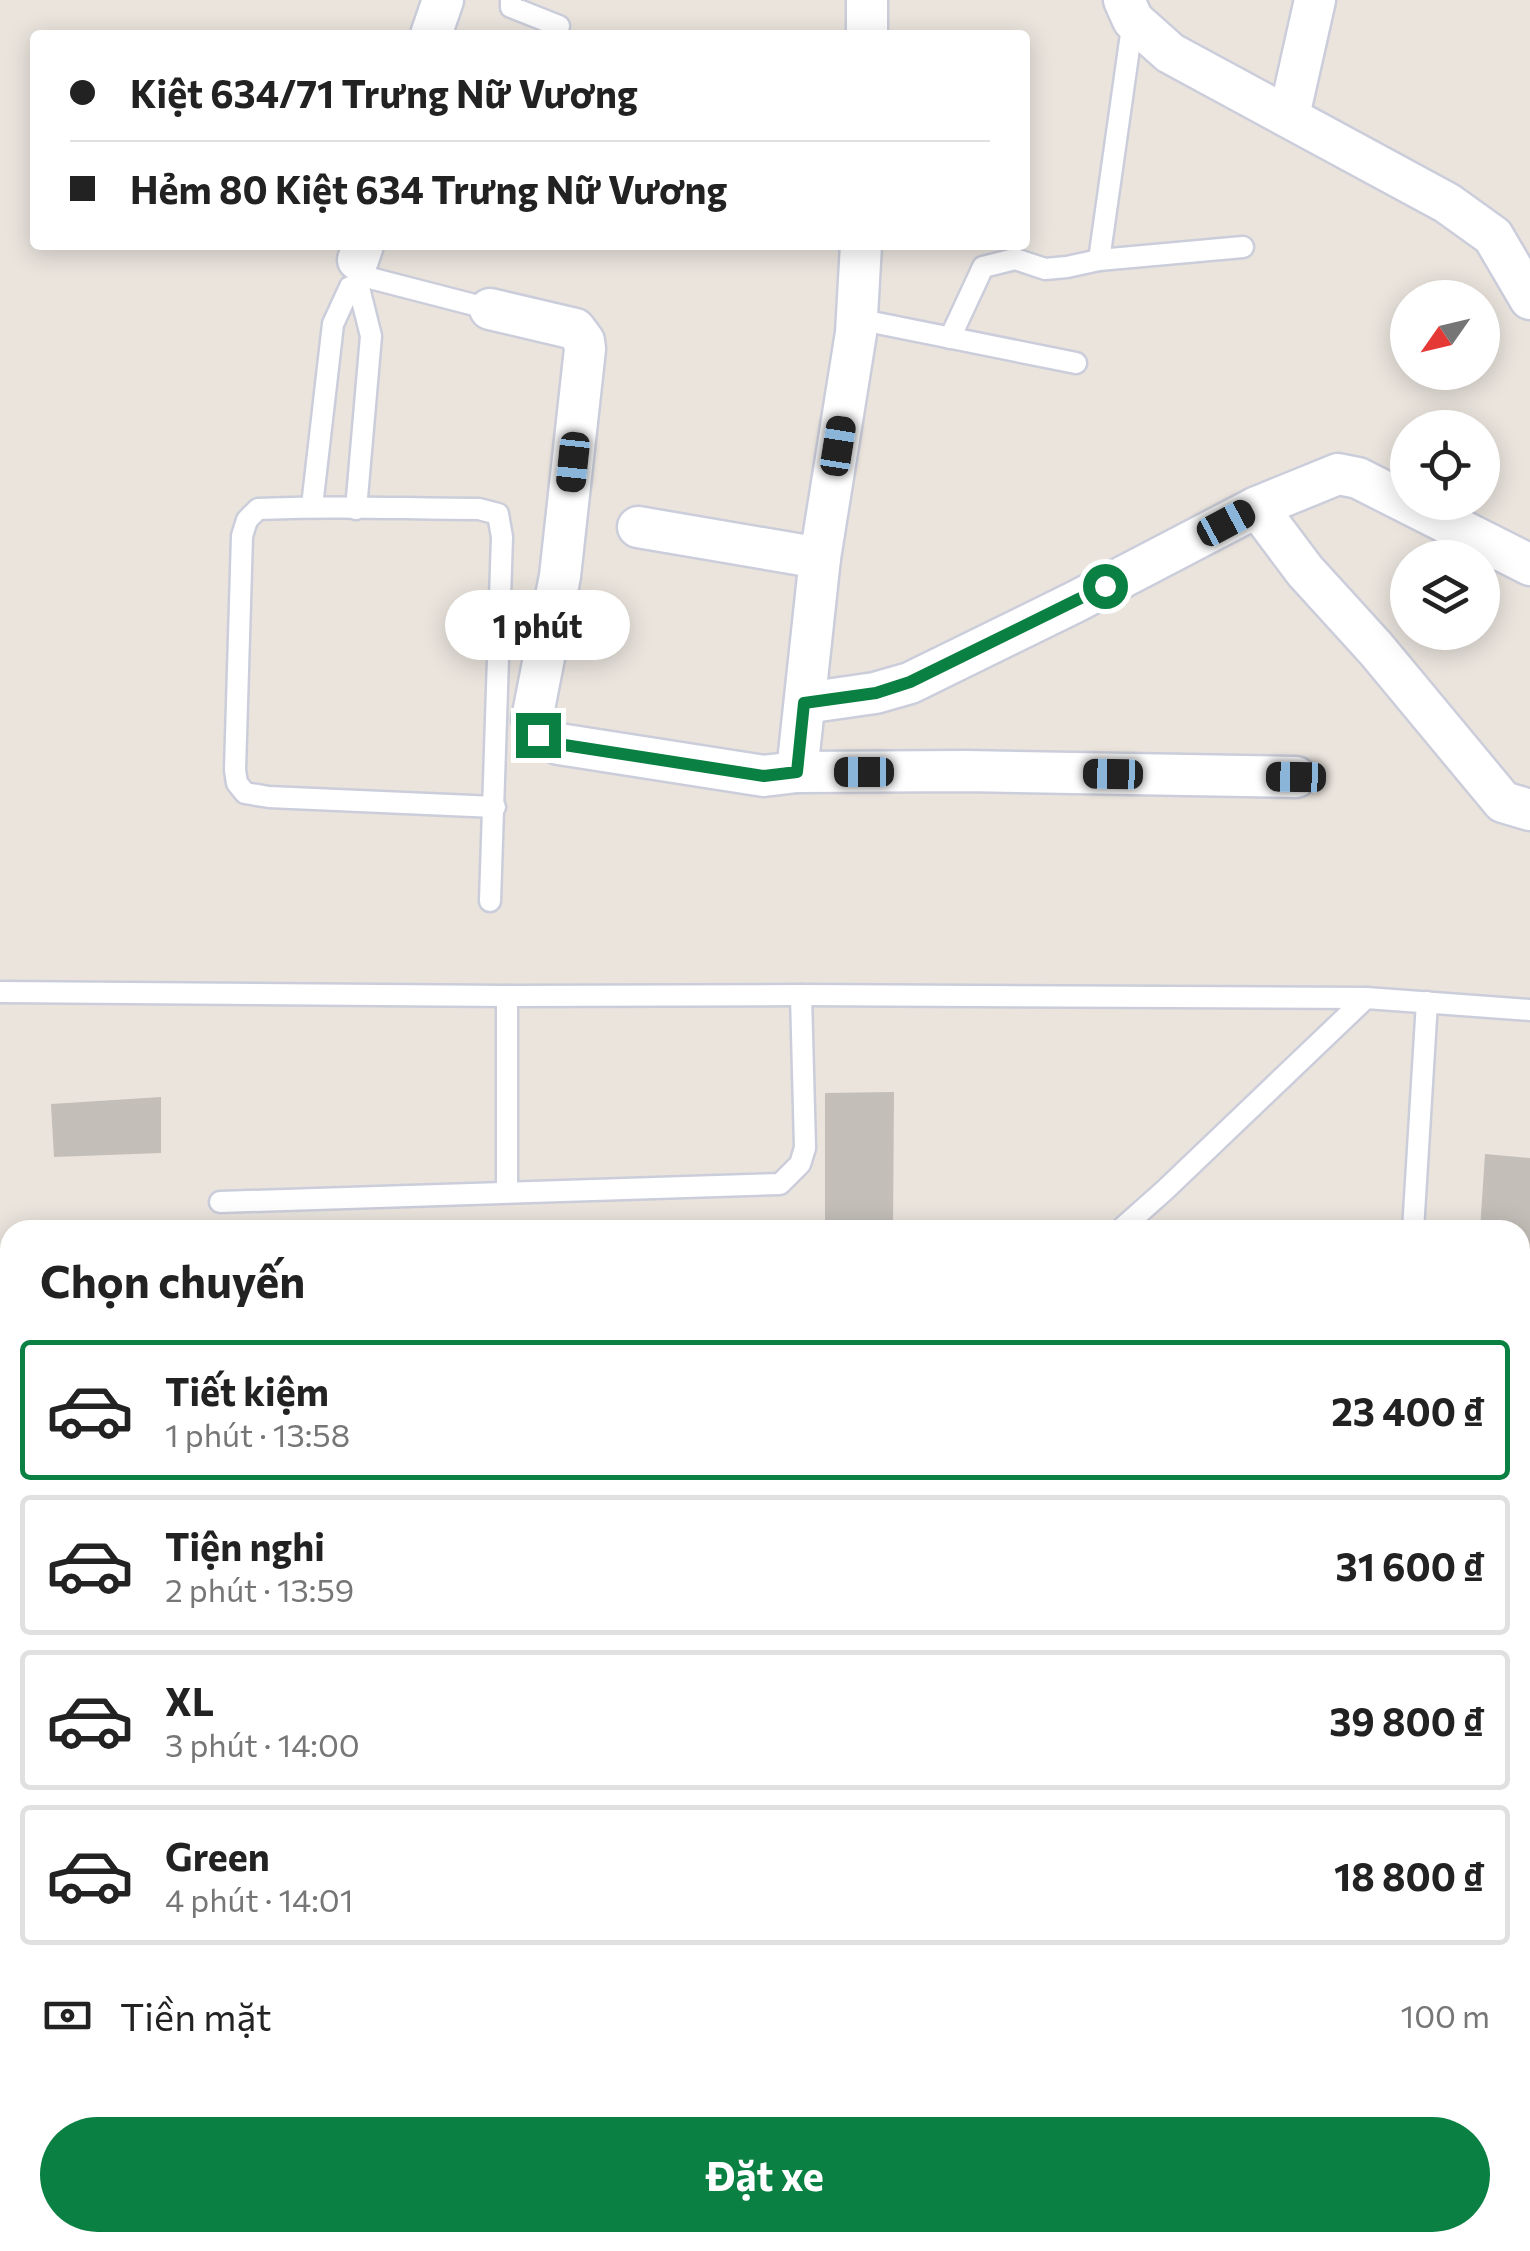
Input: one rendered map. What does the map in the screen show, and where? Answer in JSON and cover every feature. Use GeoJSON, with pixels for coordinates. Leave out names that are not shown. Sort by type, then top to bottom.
{"type":"FeatureCollection","features":[{"type":"Feature","properties":{"kind":"street"},"geometry":{"type":"LineString","coordinates":[[433,30],[443,0]]}},
{"type":"Feature","properties":{"kind":"street"},"geometry":{"type":"LineString","coordinates":[[867,0],[867,30]]}},
{"type":"Feature","properties":{"kind":"street"},"geometry":{"type":"LineString","coordinates":[[1288,116],[1315,0]]}},
{"type":"Feature","properties":{"kind":"street"},"geometry":{"type":"LineString","coordinates":[[1129,10],[1170,53],[1446,203],[1493,236],[1530,298]]}},
{"type":"Feature","properties":{"kind":"street"},"geometry":{"type":"LineString","coordinates":[[797,772],[820,558],[857,319],[861,250]]}},
{"type":"Feature","properties":{"kind":"street"},"geometry":{"type":"LineString","coordinates":[[490,309],[575,330],[586,349],[560,576],[532,719],[538,735],[558,744],[764,776],[797,772],[966,771],[1296,777]]}},
{"type":"Feature","properties":{"kind":"street"},"geometry":{"type":"LineString","coordinates":[[804,703],[876,693],[910,682],[1257,507],[1338,474],[1358,478],[1530,565]]}},
{"type":"Feature","properties":{"kind":"street"},"geometry":{"type":"LineString","coordinates":[[1257,507],[1305,570],[1503,802],[1530,810]]}},
{"type":"Feature","properties":{"kind":"street"},"geometry":{"type":"LineString","coordinates":[[638,527],[820,558]]}},
{"type":"Feature","properties":{"kind":"lane"},"geometry":{"type":"LineString","coordinates":[[511,0],[511,7],[559,26]]}},
{"type":"Feature","properties":{"kind":"lane"},"geometry":{"type":"LineString","coordinates":[[1099,260],[1129,10]]}},
{"type":"Feature","properties":{"kind":"lane"},"geometry":{"type":"LineString","coordinates":[[950,338],[983,266],[1016,260],[1045,268],[1067,267],[1099,260],[1243,247]]}},
{"type":"Feature","properties":{"kind":"lane"},"geometry":{"type":"LineString","coordinates":[[360,272],[490,309]]}},
{"type":"Feature","properties":{"kind":"lane"},"geometry":{"type":"LineString","coordinates":[[312,506],[334,324],[360,272]]}},
{"type":"Feature","properties":{"kind":"lane"},"geometry":{"type":"LineString","coordinates":[[356,508],[371,336],[360,272]]}},
{"type":"Feature","properties":{"kind":"lane"},"geometry":{"type":"LineString","coordinates":[[857,319],[1076,363]]}},
{"type":"Feature","properties":{"kind":"lane"},"geometry":{"type":"LineString","coordinates":[[490,902],[494,807],[502,537],[498,514],[480,509],[258,509],[247,520],[242,536],[237,783],[245,793],[270,796],[494,807]]}},
{"type":"Feature","properties":{"kind":"lane"},"geometry":{"type":"LineString","coordinates":[[0,992],[1366,998],[1530,1010]]}},
{"type":"Feature","properties":{"kind":"lane"},"geometry":{"type":"LineString","coordinates":[[220,1202],[780,1184],[800,1164],[805,1148],[800,995]]}},
{"type":"Feature","properties":{"kind":"lane"},"geometry":{"type":"LineString","coordinates":[[507,996],[508,1192]]}},
{"type":"Feature","properties":{"kind":"lane"},"geometry":{"type":"LineString","coordinates":[[1132,1220],[1366,998]]}},
{"type":"Feature","properties":{"kind":"lane"},"geometry":{"type":"LineString","coordinates":[[1414,1220],[1427,1002]]}},
{"type":"Feature","properties":{"kind":"building"},"geometry":{"type":"Polygon","coordinates":[[[894,1092],[893,1220],[825,1220],[825,1093],[894,1092]]]}},
{"type":"Feature","properties":{"kind":"building"},"geometry":{"type":"Polygon","coordinates":[[[161,1097],[161,1153],[54,1157],[51,1104],[161,1097]]]}},
{"type":"Feature","properties":{"kind":"building"},"geometry":{"type":"Polygon","coordinates":[[[1485,1154],[1530,1158],[1530,1220],[1481,1220],[1485,1154]]]}},
{"type":"Feature","properties":{"kind":"route"},"geometry":{"type":"LineString","coordinates":[[538,735],[558,744],[764,776],[797,772],[804,703],[876,693],[910,682],[1105,586]]}}]}
